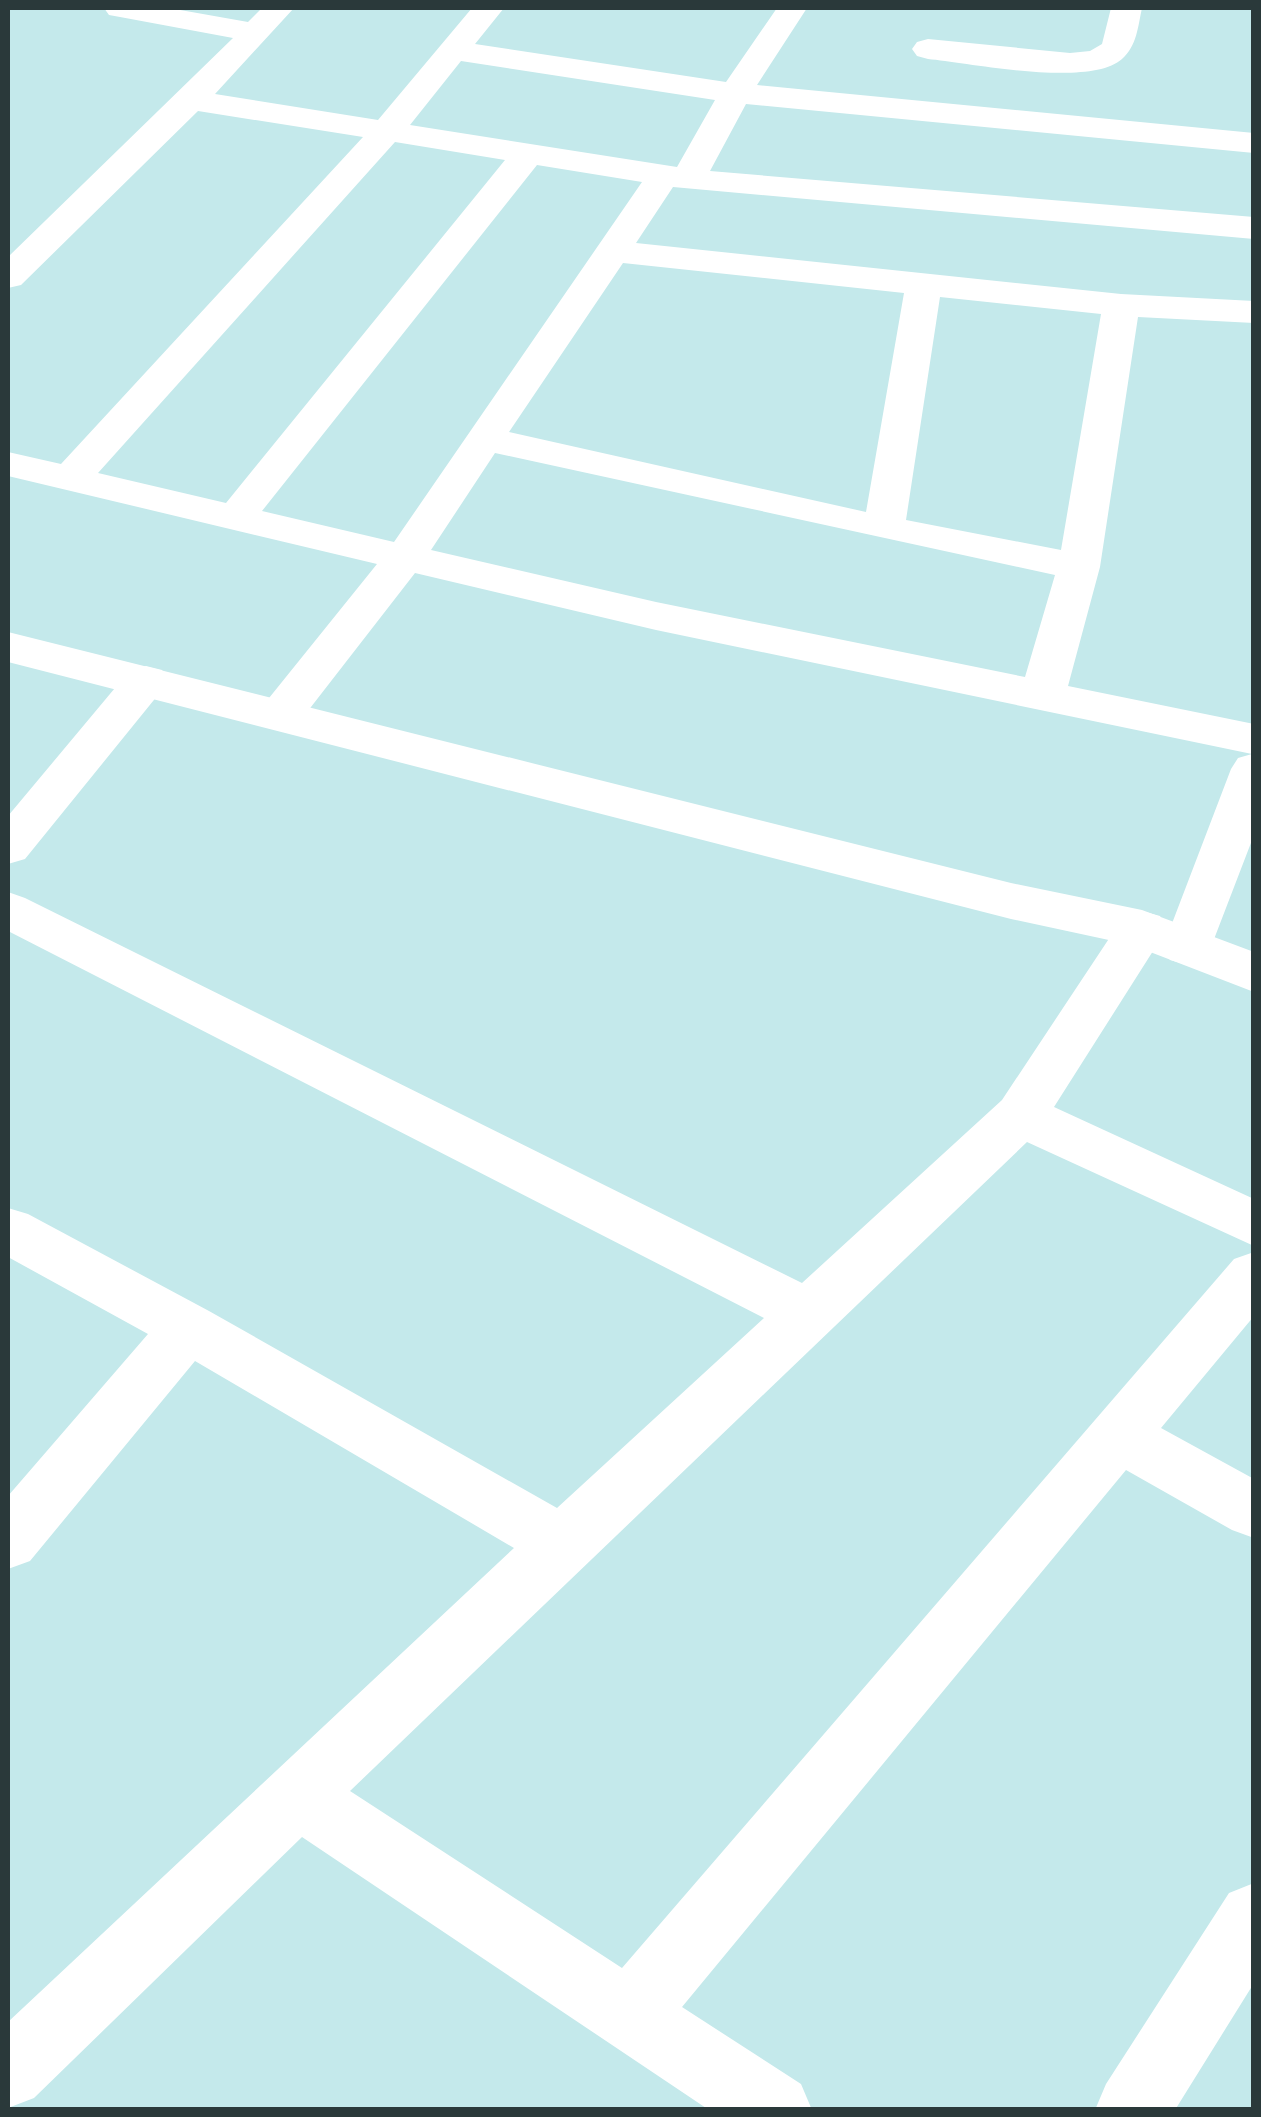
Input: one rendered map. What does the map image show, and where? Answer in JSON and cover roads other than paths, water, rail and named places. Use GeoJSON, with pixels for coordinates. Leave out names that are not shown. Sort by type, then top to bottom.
{"type":"FeatureCollection","features":[{"type":"Feature","properties":{"kind":"street"},"geometry":{"type":"LineString","coordinates":[[120,8],[268,20]]}},
{"type":"Feature","properties":{"kind":"street"},"geometry":{"type":"LineString","coordinates":[[71,478],[384,132],[488,8]]}},
{"type":"Feature","properties":{"kind":"street"},"geometry":{"type":"LineString","coordinates":[[281,714],[404,557],[613,251],[676,177],[792,8]]}},
{"type":"Feature","properties":{"kind":"street"},"geometry":{"type":"LineString","coordinates":[[894,108],[936,35],[1070,63],[1092,61],[1110,56],[1119,46],[1126,8]]}},
{"type":"Feature","properties":{"kind":"street"},"geometry":{"type":"LineString","coordinates":[[8,277],[268,20]]}},
{"type":"Feature","properties":{"kind":"street"},"geometry":{"type":"LineString","coordinates":[[453,50],[735,93],[1254,143]]}},
{"type":"Feature","properties":{"kind":"street"},"geometry":{"type":"LineString","coordinates":[[191,100],[676,177],[1254,228]]}},
{"type":"Feature","properties":{"kind":"street"},"geometry":{"type":"LineString","coordinates":[[236,518],[528,154]]}},
{"type":"Feature","properties":{"kind":"street"},"geometry":{"type":"LineString","coordinates":[[613,251],[1121,305],[1254,312]]}},
{"type":"Feature","properties":{"kind":"street"},"geometry":{"type":"LineString","coordinates":[[884,528],[924,284]]}},
{"type":"Feature","properties":{"kind":"street"},"geometry":{"type":"LineString","coordinates":[[1043,694],[1079,567],[1121,305]]}},
{"type":"Feature","properties":{"kind":"street"},"geometry":{"type":"LineString","coordinates":[[485,438],[884,528],[1079,567]]}},
{"type":"Feature","properties":{"kind":"street"},"geometry":{"type":"LineString","coordinates":[[8,464],[656,616],[1254,740]]}},
{"type":"Feature","properties":{"kind":"street"},"geometry":{"type":"LineString","coordinates":[[8,647],[1165,938],[1254,972]]}},
{"type":"Feature","properties":{"kind":"street"},"geometry":{"type":"LineString","coordinates":[[8,847],[146,680]]}},
{"type":"Feature","properties":{"kind":"street"},"geometry":{"type":"LineString","coordinates":[[8,2072],[562,1542],[1021,1115],[1165,938],[1250,787]]}},
{"type":"Feature","properties":{"kind":"street"},"geometry":{"type":"LineString","coordinates":[[8,910],[808,1313]]}},
{"type":"Feature","properties":{"kind":"street"},"geometry":{"type":"LineString","coordinates":[[1021,1115],[1254,1224]]}},
{"type":"Feature","properties":{"kind":"street"},"geometry":{"type":"LineString","coordinates":[[8,1230],[562,1542]]}},
{"type":"Feature","properties":{"kind":"street"},"geometry":{"type":"LineString","coordinates":[[628,2016],[1254,1275]]}},
{"type":"Feature","properties":{"kind":"street"},"geometry":{"type":"LineString","coordinates":[[8,1541],[188,1328]]}},
{"type":"Feature","properties":{"kind":"street"},"geometry":{"type":"LineString","coordinates":[[1119,1434],[1254,1511]]}},
{"type":"Feature","properties":{"kind":"street"},"geometry":{"type":"LineString","coordinates":[[297,1795],[775,2110]]}},
{"type":"Feature","properties":{"kind":"street"},"geometry":{"type":"LineString","coordinates":[[1132,2110],[1254,1918]]}}]}
